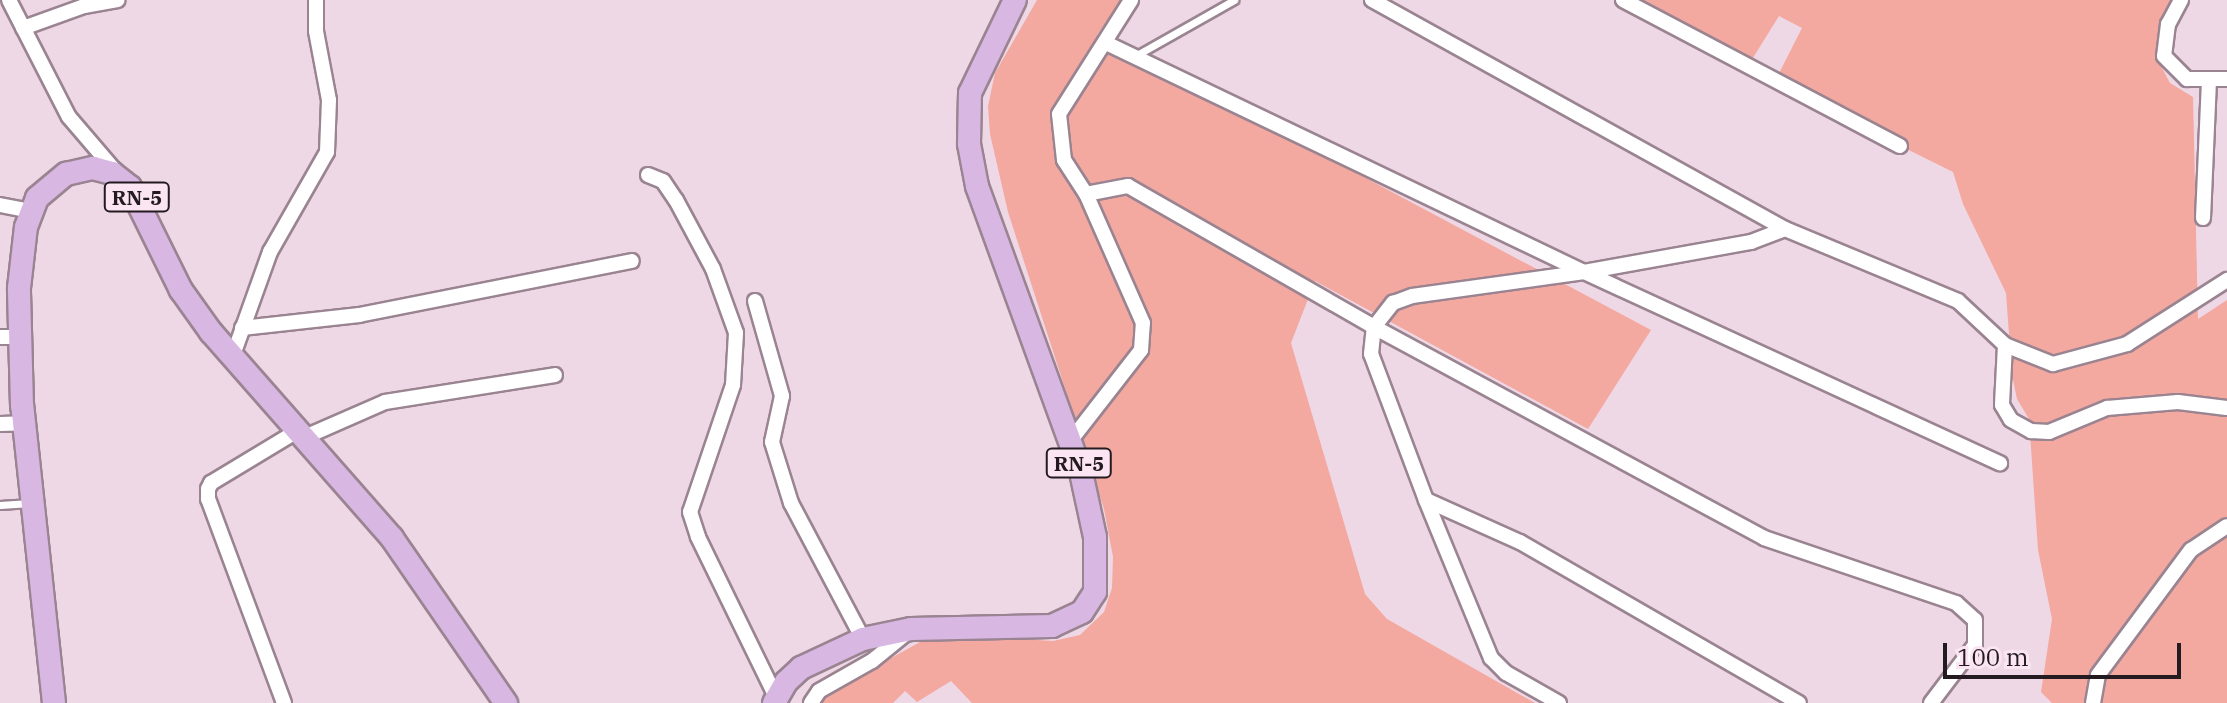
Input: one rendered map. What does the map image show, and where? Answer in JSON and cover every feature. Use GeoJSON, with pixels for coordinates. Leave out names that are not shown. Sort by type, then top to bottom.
{"type":"FeatureCollection","features":[{"type":"Feature","properties":{"kind":"main road","name":"RN-5"},"geometry":{"type":"LineString","coordinates":[[775,700],[801,668],[863,639],[911,629],[1052,626],[1087,607],[1095,592],[1095,537],[1071,440],[977,186],[969,144],[970,93],[1015,0]]}},
{"type":"Feature","properties":{"kind":"main road","name":"RN-5"},"geometry":{"type":"LineString","coordinates":[[54,703],[24,423],[10,337],[31,211],[50,185],[74,170],[93,168],[122,179],[137,197],[181,290],[232,358],[392,538],[506,703]]}},
{"type":"Feature","properties":{"kind":"street"},"geometry":{"type":"LineString","coordinates":[[9,0],[69,117],[122,179]]}},
{"type":"Feature","properties":{"kind":"street"},"geometry":{"type":"LineString","coordinates":[[23,28],[84,6],[117,0]]}},
{"type":"Feature","properties":{"kind":"street"},"geometry":{"type":"LineString","coordinates":[[232,358],[270,252],[327,152],[329,100],[316,31],[316,0]]}},
{"type":"Feature","properties":{"kind":"street"},"geometry":{"type":"LineString","coordinates":[[1071,440],[1141,350],[1143,323],[1086,194],[1064,160],[1059,114],[1131,0]]}},
{"type":"Feature","properties":{"kind":"street"},"geometry":{"type":"LineString","coordinates":[[1372,0],[1785,229],[1958,301],[2005,345],[2053,364],[2084,359],[2127,344],[2227,280]]}},
{"type":"Feature","properties":{"kind":"street"},"geometry":{"type":"LineString","coordinates":[[1623,0],[1900,146]]}},
{"type":"Feature","properties":{"kind":"street"},"geometry":{"type":"LineString","coordinates":[[2181,0],[2168,24],[2164,56],[2187,79],[2227,79]]}},
{"type":"Feature","properties":{"kind":"street"},"geometry":{"type":"LineString","coordinates":[[1106,43],[1584,272],[2000,463]]}},
{"type":"Feature","properties":{"kind":"street"},"geometry":{"type":"LineString","coordinates":[[2203,218],[2209,79]]}},
{"type":"Feature","properties":{"kind":"street"},"geometry":{"type":"LineString","coordinates":[[648,175],[663,181],[676,200],[713,269],[736,333],[733,385],[690,512],[698,537],[775,700]]}},
{"type":"Feature","properties":{"kind":"street"},"geometry":{"type":"LineString","coordinates":[[1086,194],[1128,186],[1374,327],[1764,538],[1956,603],[1975,620],[1975,645],[1931,703]]}},
{"type":"Feature","properties":{"kind":"street"},"geometry":{"type":"LineString","coordinates":[[0,205],[31,211]]}},
{"type":"Feature","properties":{"kind":"street"},"geometry":{"type":"LineString","coordinates":[[1559,703],[1506,673],[1491,658],[1426,500],[1371,354],[1374,327],[1393,303],[1412,296],[1584,272],[1751,242],[1785,229]]}},
{"type":"Feature","properties":{"kind":"street"},"geometry":{"type":"LineString","coordinates":[[242,328],[359,315],[632,261]]}},
{"type":"Feature","properties":{"kind":"street"},"geometry":{"type":"LineString","coordinates":[[755,301],[782,396],[772,442],[791,503],[863,639]]}},
{"type":"Feature","properties":{"kind":"street"},"geometry":{"type":"LineString","coordinates":[[2005,345],[2002,405],[2011,420],[2031,431],[2049,432],[2107,408],[2178,402],[2227,408]]}},
{"type":"Feature","properties":{"kind":"street"},"geometry":{"type":"LineString","coordinates":[[284,703],[208,499],[211,483],[302,434],[385,402],[555,375]]}},
{"type":"Feature","properties":{"kind":"street"},"geometry":{"type":"LineString","coordinates":[[0,424],[24,423]]}},
{"type":"Feature","properties":{"kind":"street"},"geometry":{"type":"LineString","coordinates":[[1426,500],[1520,542],[1799,703]]}},
{"type":"Feature","properties":{"kind":"street"},"geometry":{"type":"LineString","coordinates":[[2093,703],[2098,675],[2191,550],[2227,526]]}},
{"type":"Feature","properties":{"kind":"street"},"geometry":{"type":"LineString","coordinates":[[811,703],[819,691],[872,661],[911,629]]}},
{"type":"Feature","properties":{"kind":"lane"},"geometry":{"type":"LineString","coordinates":[[1133,57],[1234,0]]}},
{"type":"Feature","properties":{"kind":"lane"},"geometry":{"type":"LineString","coordinates":[[0,505],[33,503]]}},
{"type":"Feature","properties":{"kind":"shaded area"},"geometry":{"type":"Polygon","coordinates":[[[1037,0],[1122,0],[1097,35],[1651,330],[1588,429],[1315,281],[1291,343],[1365,594],[1387,619],[1535,703],[972,703],[951,681],[917,702],[905,691],[893,703],[821,703],[821,697],[920,642],[1005,638],[1053,641],[1080,635],[1104,612],[1112,588],[1113,557],[1104,509],[1008,212],[990,134],[988,106],[995,73],[1037,0]]]}},
{"type":"Feature","properties":{"kind":"shaded area"},"geometry":{"type":"Polygon","coordinates":[[[1617,0],[2184,0],[2160,43],[2162,68],[2170,83],[2193,97],[2198,319],[2227,300],[2227,703],[2052,703],[2041,692],[2052,619],[2038,550],[2029,419],[2017,399],[2012,375],[2006,293],[1963,204],[1953,172],[1774,83],[1802,28],[1779,16],[1746,69],[1617,0]]]}}]}
